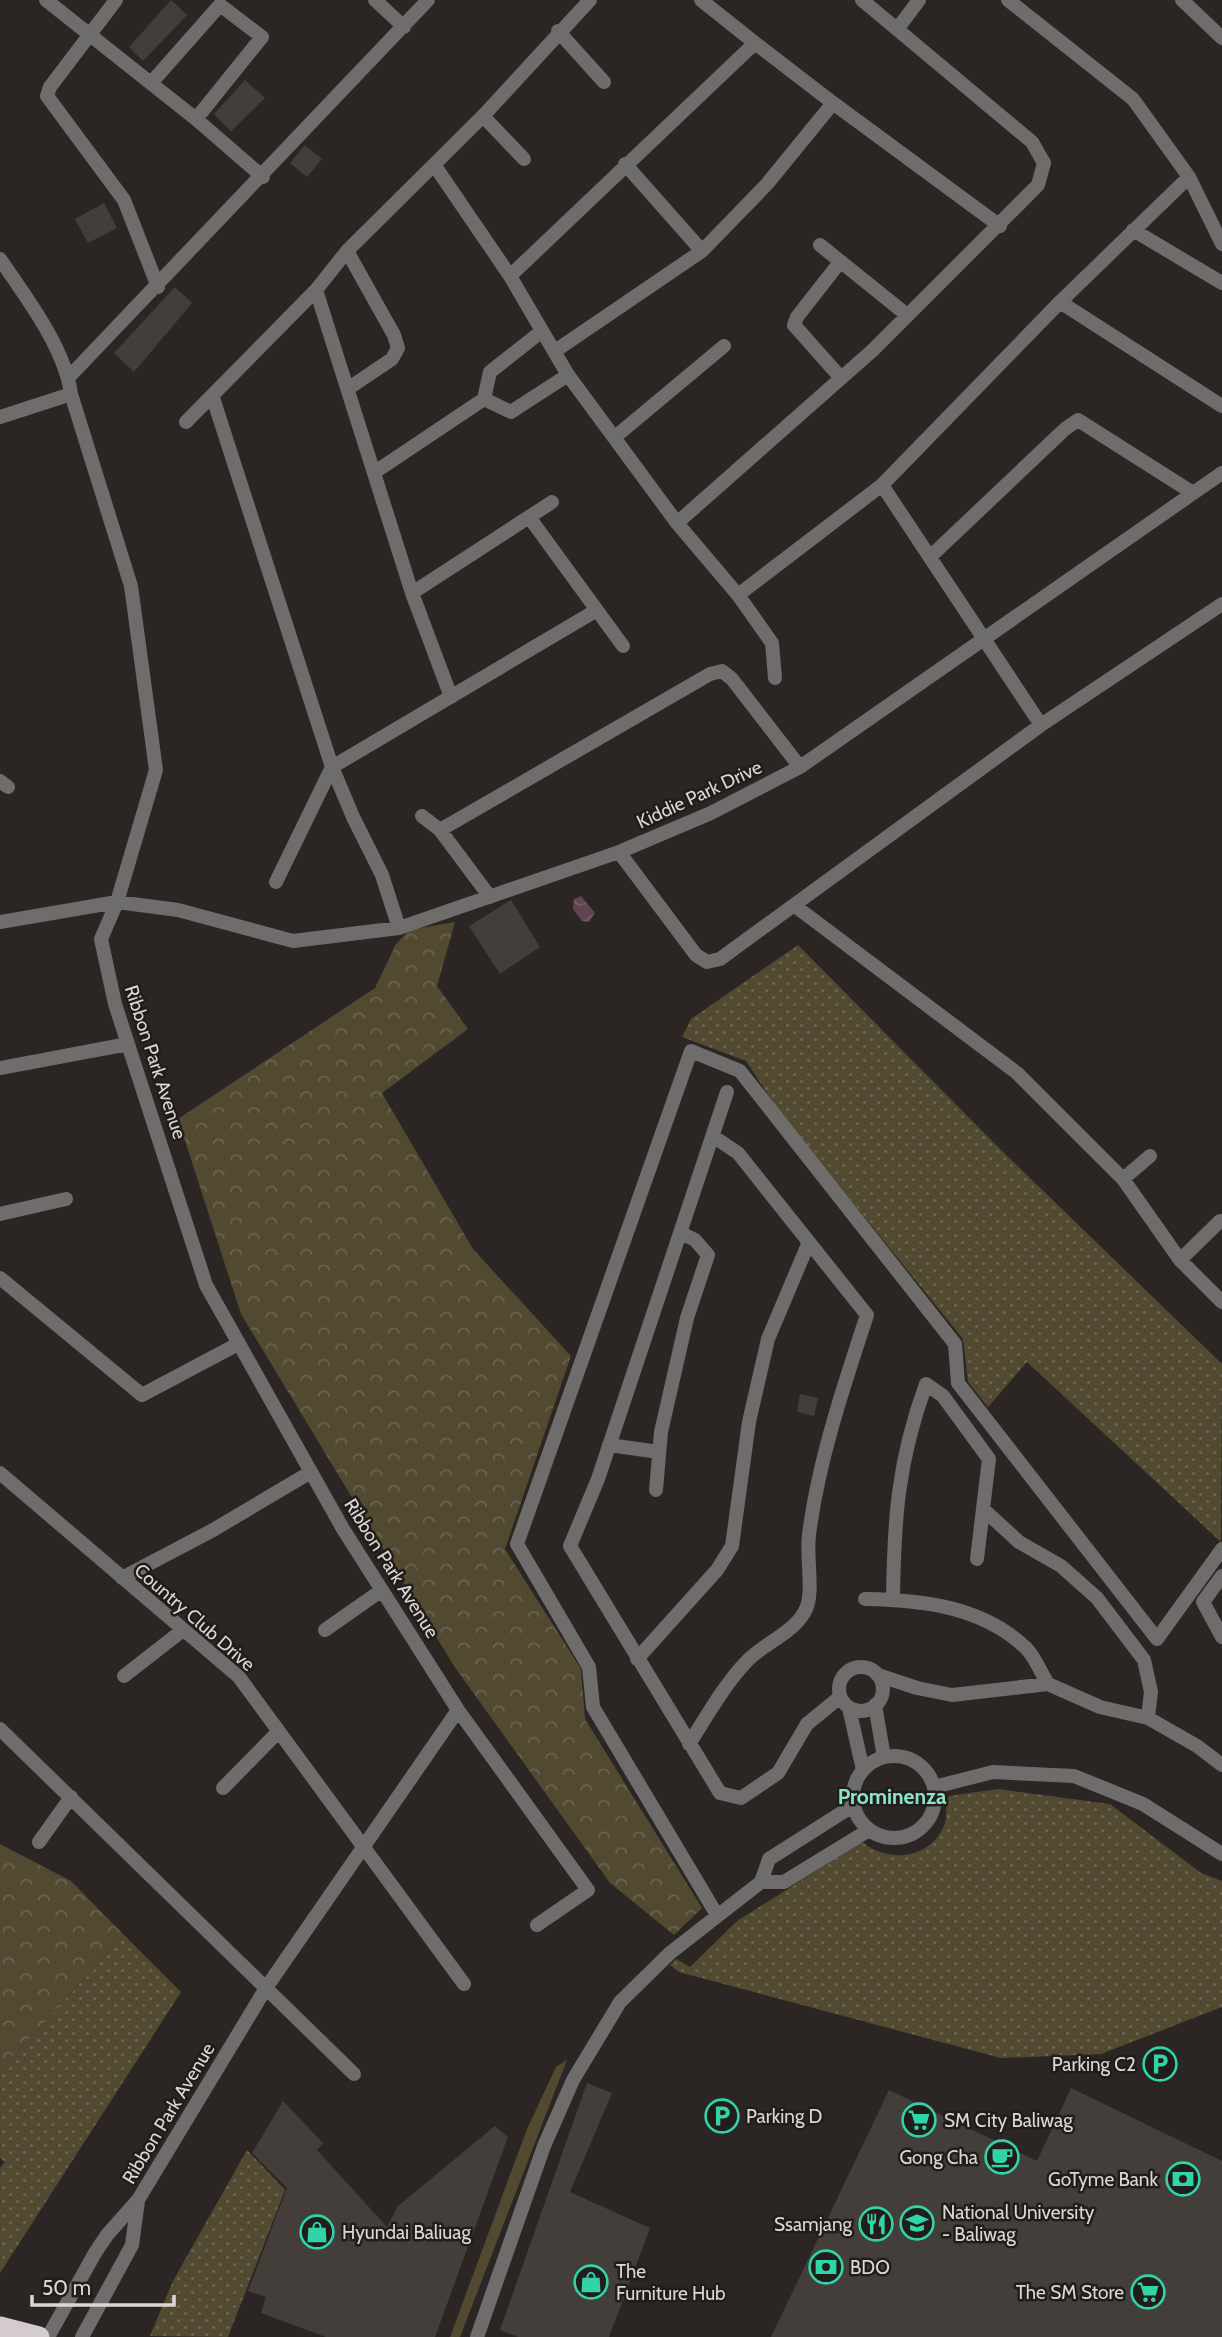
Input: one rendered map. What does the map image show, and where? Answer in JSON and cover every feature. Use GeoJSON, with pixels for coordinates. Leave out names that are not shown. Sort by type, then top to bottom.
{"type":"FeatureCollection","features":[{"type":"Feature","properties":{"kind":"highway"},"geometry":{"type":"LineString","coordinates":[[0,2328],[39,2337]]}},
{"type":"Feature","properties":{"kind":"street"},"geometry":{"type":"LineString","coordinates":[[46,0],[196,118],[262,177]]}},
{"type":"Feature","properties":{"kind":"street"},"geometry":{"type":"LineString","coordinates":[[116,0],[88,34],[47,96],[124,200],[158,287]]}},
{"type":"Feature","properties":{"kind":"street"},"geometry":{"type":"LineString","coordinates":[[375,0],[404,27]]}},
{"type":"Feature","properties":{"kind":"street"},"geometry":{"type":"LineString","coordinates":[[0,259],[34,309],[69,377],[158,287],[428,0]]}},
{"type":"Feature","properties":{"kind":"street"},"geometry":{"type":"LineString","coordinates":[[186,422],[213,398],[316,290],[347,251],[436,166],[558,31],[590,0]]}},
{"type":"Feature","properties":{"kind":"street"},"geometry":{"type":"LineString","coordinates":[[702,0],[833,103],[1000,226]]}},
{"type":"Feature","properties":{"kind":"street"},"geometry":{"type":"LineString","coordinates":[[677,523],[841,378],[1000,226],[1038,185],[1044,163],[1032,142],[863,0]]}},
{"type":"Feature","properties":{"kind":"street"},"geometry":{"type":"LineString","coordinates":[[898,28],[919,0]]}},
{"type":"Feature","properties":{"kind":"street"},"geometry":{"type":"LineString","coordinates":[[1008,0],[1133,99],[1189,177],[1222,244]]}},
{"type":"Feature","properties":{"kind":"street"},"geometry":{"type":"LineString","coordinates":[[1185,1],[1222,38]]}},
{"type":"Feature","properties":{"kind":"street"},"geometry":{"type":"LineString","coordinates":[[151,83],[219,5],[261,37],[196,118]]}},
{"type":"Feature","properties":{"kind":"street"},"geometry":{"type":"LineString","coordinates":[[558,31],[604,82]]}},
{"type":"Feature","properties":{"kind":"street"},"geometry":{"type":"LineString","coordinates":[[510,276],[755,43]]}},
{"type":"Feature","properties":{"kind":"street"},"geometry":{"type":"LineString","coordinates":[[555,351],[702,251],[767,184],[833,103]]}},
{"type":"Feature","properties":{"kind":"street"},"geometry":{"type":"LineString","coordinates":[[483,116],[524,159]]}},
{"type":"Feature","properties":{"kind":"street"},"geometry":{"type":"LineString","coordinates":[[625,164],[702,251]]}},
{"type":"Feature","properties":{"kind":"street"},"geometry":{"type":"LineString","coordinates":[[436,166],[510,276],[568,375],[677,523],[738,595],[772,643],[775,678]]}},
{"type":"Feature","properties":{"kind":"street"},"geometry":{"type":"LineString","coordinates":[[738,595],[882,485],[1060,302],[1189,177]]}},
{"type":"Feature","properties":{"kind":"street"},"geometry":{"type":"LineString","coordinates":[[1133,230],[1222,283]]}},
{"type":"Feature","properties":{"kind":"street"},"geometry":{"type":"LineString","coordinates":[[820,245],[907,314]]}},
{"type":"Feature","properties":{"kind":"street"},"geometry":{"type":"LineString","coordinates":[[347,251],[394,335],[398,348],[392,359],[349,388]]}},
{"type":"Feature","properties":{"kind":"street"},"geometry":{"type":"LineString","coordinates":[[840,262],[797,317],[794,326],[841,378]]}},
{"type":"Feature","properties":{"kind":"street"},"geometry":{"type":"LineString","coordinates":[[316,290],[376,472],[412,593],[451,697]]}},
{"type":"Feature","properties":{"kind":"street"},"geometry":{"type":"LineString","coordinates":[[1060,302],[1222,406]]}},
{"type":"Feature","properties":{"kind":"street"},"geometry":{"type":"LineString","coordinates":[[376,472],[484,399],[490,372],[541,331]]}},
{"type":"Feature","properties":{"kind":"street"},"geometry":{"type":"LineString","coordinates":[[615,437],[724,346]]}},
{"type":"Feature","properties":{"kind":"street"},"geometry":{"type":"LineString","coordinates":[[484,399],[512,411],[568,375]]}},
{"type":"Feature","properties":{"kind":"street","name":"Ribbon Park Avenue"},"geometry":{"type":"LineString","coordinates":[[48,2337],[107,2235],[138,2200],[266,1989],[458,1710],[311,1472],[206,1285],[114,1004],[101,939],[117,902],[156,770],[131,586],[71,394],[69,377]]}},
{"type":"Feature","properties":{"kind":"street"},"geometry":{"type":"LineString","coordinates":[[0,417],[71,394]]}},
{"type":"Feature","properties":{"kind":"street"},"geometry":{"type":"LineString","coordinates":[[213,398],[332,767],[382,875],[399,928]]}},
{"type":"Feature","properties":{"kind":"street"},"geometry":{"type":"LineString","coordinates":[[930,557],[1065,429],[1078,420],[1193,493]]}},
{"type":"Feature","properties":{"kind":"street","name":"Kiddie Park Drive"},"geometry":{"type":"LineString","coordinates":[[0,922],[117,902],[178,911],[293,941],[399,928],[619,852],[711,813],[800,767],[1222,473]]}},
{"type":"Feature","properties":{"kind":"street"},"geometry":{"type":"LineString","coordinates":[[882,485],[1041,725]]}},
{"type":"Feature","properties":{"kind":"street"},"geometry":{"type":"LineString","coordinates":[[412,593],[552,502]]}},
{"type":"Feature","properties":{"kind":"street"},"geometry":{"type":"LineString","coordinates":[[529,517],[623,646]]}},
{"type":"Feature","properties":{"kind":"street"},"geometry":{"type":"LineString","coordinates":[[619,852],[696,956],[707,962],[720,959],[1041,725],[1222,604]]}},
{"type":"Feature","properties":{"kind":"street"},"geometry":{"type":"LineString","coordinates":[[276,882],[332,767],[597,610]]}},
{"type":"Feature","properties":{"kind":"street"},"geometry":{"type":"LineString","coordinates":[[440,830],[710,674],[722,671],[732,679],[800,767]]}},
{"type":"Feature","properties":{"kind":"street"},"geometry":{"type":"LineString","coordinates":[[422,816],[440,830],[490,897]]}},
{"type":"Feature","properties":{"kind":"street"},"geometry":{"type":"LineString","coordinates":[[795,906],[1017,1073],[1123,1179],[1180,1260],[1222,1302]]}},
{"type":"Feature","properties":{"kind":"street"},"geometry":{"type":"LineString","coordinates":[[0,1068],[128,1044]]}},
{"type":"Feature","properties":{"kind":"street"},"geometry":{"type":"LineString","coordinates":[[717,1915],[593,1707],[589,1667],[517,1544],[691,1051],[740,1072],[955,1344],[958,1383],[1157,1639],[1222,1549]]}},
{"type":"Feature","properties":{"kind":"street"},"geometry":{"type":"LineString","coordinates":[[727,1092],[610,1445],[570,1546],[720,1793],[741,1798],[778,1773],[807,1724],[845,1702]]}},
{"type":"Feature","properties":{"kind":"street"},"geometry":{"type":"LineString","coordinates":[[689,1744],[731,1679],[769,1641],[797,1623],[807,1608],[809,1536],[835,1418],[867,1315],[738,1153],[713,1137]]}},
{"type":"Feature","properties":{"kind":"street"},"geometry":{"type":"LineString","coordinates":[[1123,1179],[1150,1156]]}},
{"type":"Feature","properties":{"kind":"street"},"geometry":{"type":"LineString","coordinates":[[0,1214],[66,1199]]}},
{"type":"Feature","properties":{"kind":"street"},"geometry":{"type":"LineString","coordinates":[[1180,1260],[1220,1221]]}},
{"type":"Feature","properties":{"kind":"street"},"geometry":{"type":"LineString","coordinates":[[656,1490],[659,1452],[687,1318],[708,1255],[704,1247],[681,1233]]}},
{"type":"Feature","properties":{"kind":"street"},"geometry":{"type":"LineString","coordinates":[[637,1659],[717,1570],[732,1546],[749,1422],[768,1339],[809,1242]]}},
{"type":"Feature","properties":{"kind":"street"},"geometry":{"type":"LineString","coordinates":[[0,1278],[142,1395],[238,1344]]}},
{"type":"Feature","properties":{"kind":"street"},"geometry":{"type":"LineString","coordinates":[[893,1599],[894,1517],[909,1430],[926,1384],[943,1396],[989,1458],[977,1559]]}},
{"type":"Feature","properties":{"kind":"street"},"geometry":{"type":"LineString","coordinates":[[610,1445],[659,1452]]}},
{"type":"Feature","properties":{"kind":"street"},"geometry":{"type":"LineString","coordinates":[[122,1578],[213,1530],[311,1472]]}},
{"type":"Feature","properties":{"kind":"street","name":"Country Club Drive"},"geometry":{"type":"LineString","coordinates":[[0,1473],[239,1677],[464,1984]]}},
{"type":"Feature","properties":{"kind":"street"},"geometry":{"type":"LineString","coordinates":[[983,1509],[1019,1542],[1061,1566],[1097,1598],[1144,1660],[1151,1692],[1148,1718]]}},
{"type":"Feature","properties":{"kind":"street"},"geometry":{"type":"LineString","coordinates":[[1222,1576],[1203,1602],[1222,1637]]}},
{"type":"Feature","properties":{"kind":"street"},"geometry":{"type":"LineString","coordinates":[[325,1630],[382,1590]]}},
{"type":"Feature","properties":{"kind":"street"},"geometry":{"type":"LineString","coordinates":[[865,1599],[936,1603],[995,1626],[1027,1648],[1048,1684]]}},
{"type":"Feature","properties":{"kind":"street"},"geometry":{"type":"LineString","coordinates":[[124,1676],[183,1630]]}},
{"type":"Feature","properties":{"kind":"street"},"geometry":{"type":"LineString","coordinates":[[863,1770],[840,1683],[847,1672],[860,1667],[878,1675],[952,1695],[1048,1684],[1100,1707],[1148,1718],[1197,1745],[1222,1765]]}},
{"type":"Feature","properties":{"kind":"street"},"geometry":{"type":"LineString","coordinates":[[878,1675],[882,1691],[875,1705],[884,1757]]}},
{"type":"Feature","properties":{"kind":"street"},"geometry":{"type":"LineString","coordinates":[[845,1702],[862,1711],[875,1705]]}},
{"type":"Feature","properties":{"kind":"street"},"geometry":{"type":"LineString","coordinates":[[458,1710],[588,1890],[537,1925]]}},
{"type":"Feature","properties":{"kind":"street"},"geometry":{"type":"LineString","coordinates":[[0,1729],[354,2074]]}},
{"type":"Feature","properties":{"kind":"street"},"geometry":{"type":"LineString","coordinates":[[223,1788],[278,1732]]}},
{"type":"Feature","properties":{"kind":"street"},"geometry":{"type":"LineString","coordinates":[[884,1757],[910,1759],[929,1775],[934,1787],[935,1804],[929,1820],[917,1832],[901,1838],[884,1837],[869,1830],[859,1819],[854,1805],[853,1792],[863,1770],[884,1757]]}},
{"type":"Feature","properties":{"kind":"street"},"geometry":{"type":"LineString","coordinates":[[934,1787],[993,1772],[1074,1776],[1143,1804],[1222,1854]]}},
{"type":"Feature","properties":{"kind":"street"},"geometry":{"type":"LineString","coordinates":[[39,1842],[71,1797]]}},
{"type":"Feature","properties":{"kind":"street"},"geometry":{"type":"LineString","coordinates":[[477,2337],[544,2146],[573,2080],[621,2002],[670,1953],[761,1882],[769,1859],[854,1805]]}},
{"type":"Feature","properties":{"kind":"street"},"geometry":{"type":"LineString","coordinates":[[761,1882],[784,1882],[869,1830]]}},
{"type":"Feature","properties":{"kind":"street","name":"Ribbon Park Avenue"},"geometry":{"type":"LineString","coordinates":[[82,2337],[132,2245],[138,2200]]}},
{"type":"Feature","properties":{"kind":"green space"},"geometry":{"type":"Polygon","coordinates":[[[455,922],[437,986],[468,1029],[382,1093],[473,1249],[571,1356],[505,1549],[581,1669],[585,1719],[702,1908],[674,1935],[610,1883],[454,1666],[241,1314],[178,1119],[375,988],[396,944],[409,930],[455,922]]]}},
{"type":"Feature","properties":{"kind":"green space"},"geometry":{"type":"Polygon","coordinates":[[[798,945],[1000,1149],[1222,1364],[1221,1542],[1027,1362],[988,1407],[968,1382],[963,1339],[778,1110],[746,1061],[682,1037],[691,1019],[798,945]]]}},
{"type":"Feature","properties":{"kind":"green space"},"geometry":{"type":"Polygon","coordinates":[[[998,1789],[1110,1804],[1201,1873],[1222,1881],[1222,2007],[1101,2054],[1001,2058],[679,1972],[670,1965],[676,1959],[690,1967],[737,1921],[862,1842],[873,1849],[897,1855],[920,1851],[939,1835],[945,1823],[949,1796],[998,1789]]]}},
{"type":"Feature","properties":{"kind":"green space"},"geometry":{"type":"Polygon","coordinates":[[[0,1844],[71,1881],[124,1935],[0,2071],[0,1844]]]}},
{"type":"Feature","properties":{"kind":"green space"},"geometry":{"type":"Polygon","coordinates":[[[124,1935],[181,1992],[0,2273],[0,2168],[5,2162],[0,2158],[0,2071],[124,1935]]]}},
{"type":"Feature","properties":{"kind":"green space"},"geometry":{"type":"Polygon","coordinates":[[[567,2060],[460,2337],[450,2337],[527,2129],[556,2067],[567,2060]]]}},
{"type":"Feature","properties":{"kind":"green space"},"geometry":{"type":"Polygon","coordinates":[[[247,2150],[285,2190],[228,2337],[150,2336],[173,2281],[247,2150]]]}},
{"type":"Feature","properties":{"kind":"water"},"geometry":{"type":"Polygon","coordinates":[[[581,896],[595,913],[589,922],[582,921],[573,909],[574,899],[581,896]]]}},
{"type":"Feature","properties":{"kind":"building"},"geometry":{"type":"Polygon","coordinates":[[[171,0],[187,15],[143,61],[129,47],[171,0]]]}},
{"type":"Feature","properties":{"kind":"building"},"geometry":{"type":"Polygon","coordinates":[[[245,80],[265,98],[231,131],[214,114],[245,80]]]}},
{"type":"Feature","properties":{"kind":"building"},"geometry":{"type":"Polygon","coordinates":[[[305,145],[322,159],[307,177],[290,163],[305,145]]]}},
{"type":"Feature","properties":{"kind":"building"},"geometry":{"type":"Polygon","coordinates":[[[104,203],[117,228],[88,243],[75,219],[104,203]]]}},
{"type":"Feature","properties":{"kind":"building"},"geometry":{"type":"Polygon","coordinates":[[[175,287],[192,303],[134,372],[114,353],[175,287]]]}},
{"type":"Feature","properties":{"kind":"building"},"geometry":{"type":"Polygon","coordinates":[[[511,900],[540,947],[500,974],[469,926],[511,900]]]}},
{"type":"Feature","properties":{"kind":"building"},"geometry":{"type":"Polygon","coordinates":[[[800,1394],[818,1398],[814,1416],[797,1412],[800,1394]]]}},
{"type":"Feature","properties":{"kind":"building"},"geometry":{"type":"Polygon","coordinates":[[[587,2083],[612,2093],[570,2192],[650,2228],[609,2337],[518,2337],[500,2330],[587,2083]]]}},
{"type":"Feature","properties":{"kind":"building"},"geometry":{"type":"Polygon","coordinates":[[[1071,2088],[1222,2161],[1222,2337],[771,2337],[889,2090],[1037,2161],[1071,2088]]]}},
{"type":"Feature","properties":{"kind":"building"},"geometry":{"type":"Polygon","coordinates":[[[283,2101],[323,2143],[317,2150],[387,2227],[398,2206],[495,2126],[508,2137],[435,2337],[326,2337],[261,2313],[266,2297],[248,2291],[287,2188],[252,2153],[283,2101]]]}},
{"type":"Feature","properties":{"kind":"place","name":"Parking C2"},"geometry":{"type":"Point","coordinates":[1160,2064]}},
{"type":"Feature","properties":{"kind":"place","name":"Parking D"},"geometry":{"type":"Point","coordinates":[722,2116]}},
{"type":"Feature","properties":{"kind":"place","name":"SM City Baliwag"},"geometry":{"type":"Point","coordinates":[919,2120]}},
{"type":"Feature","properties":{"kind":"place","name":"Gong Cha"},"geometry":{"type":"Point","coordinates":[1002,2157]}},
{"type":"Feature","properties":{"kind":"place","name":"GoTyme Bank"},"geometry":{"type":"Point","coordinates":[1183,2179]}},
{"type":"Feature","properties":{"kind":"place","name":"National University - Baliwag"},"geometry":{"type":"Point","coordinates":[917,2223]}},
{"type":"Feature","properties":{"kind":"place","name":"Ssamjang"},"geometry":{"type":"Point","coordinates":[876,2224]}},
{"type":"Feature","properties":{"kind":"place","name":"Hyundai Baliuag"},"geometry":{"type":"Point","coordinates":[317,2232]}},
{"type":"Feature","properties":{"kind":"place","name":"BDO"},"geometry":{"type":"Point","coordinates":[826,2267]}},
{"type":"Feature","properties":{"kind":"place","name":"The Furniture Hub"},"geometry":{"type":"Point","coordinates":[591,2282]}},
{"type":"Feature","properties":{"kind":"place","name":"The SM Store"},"geometry":{"type":"Point","coordinates":[1148,2292]}},
{"type":"Feature","properties":{"kind":"district","name":"Prominenza"},"geometry":{"type":"Point","coordinates":[892,1797]}}]}
